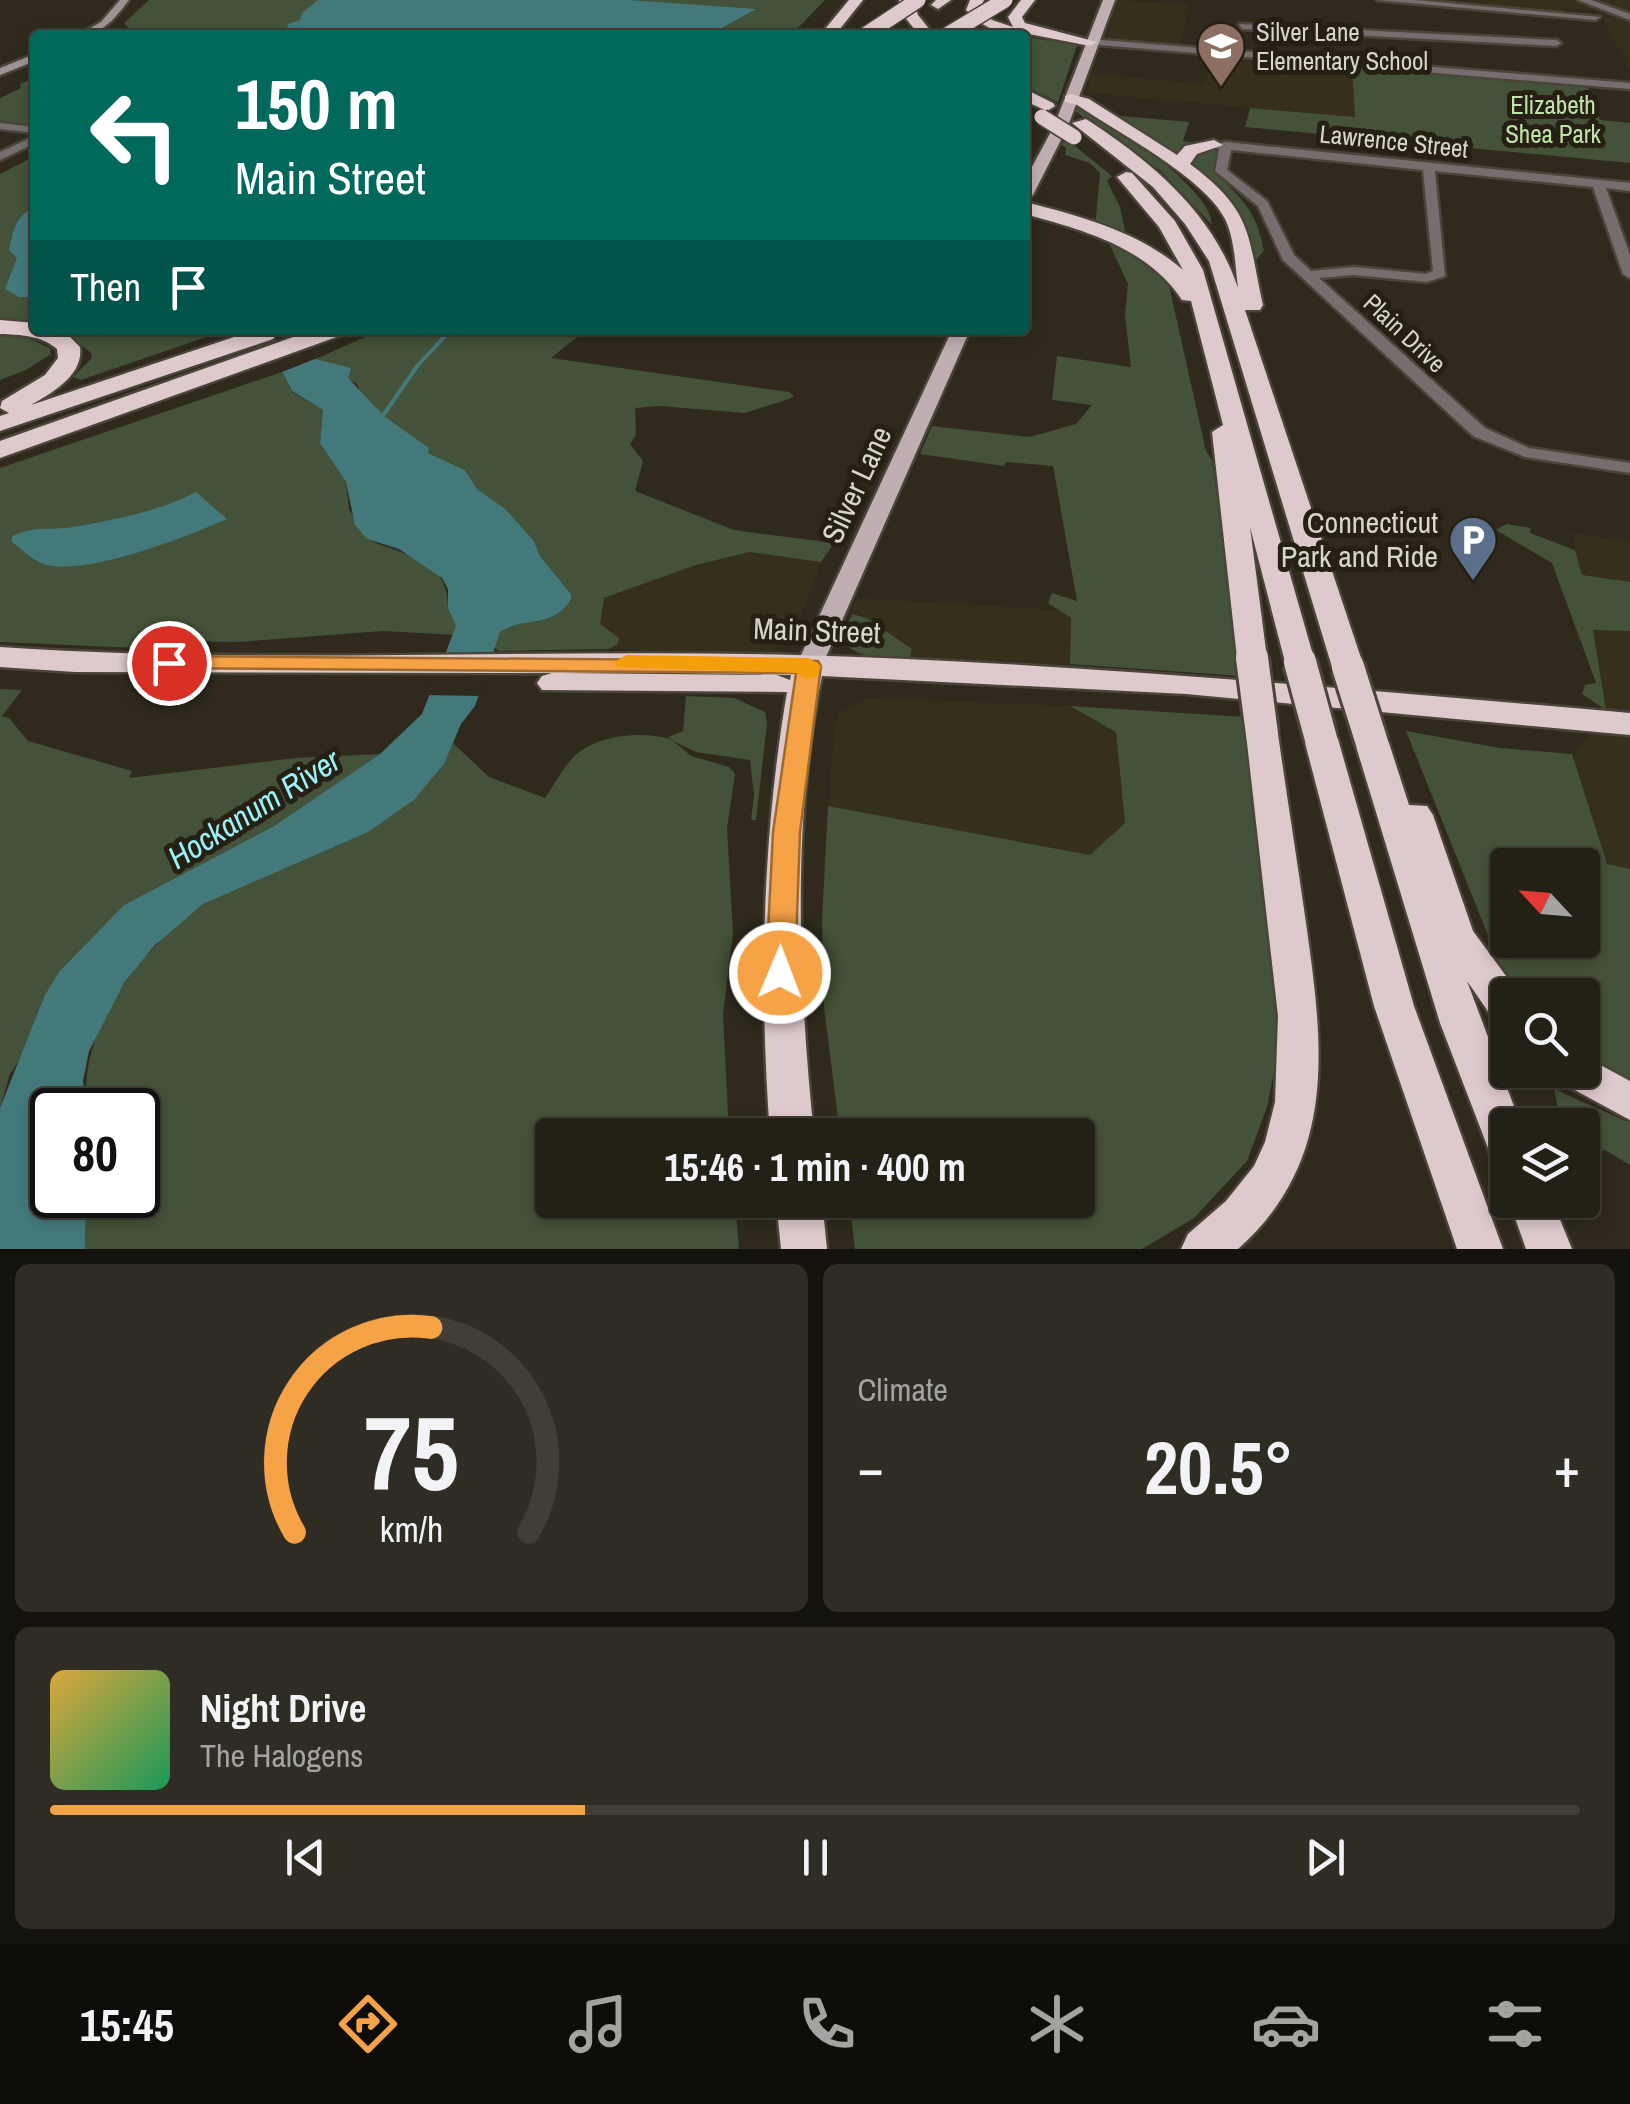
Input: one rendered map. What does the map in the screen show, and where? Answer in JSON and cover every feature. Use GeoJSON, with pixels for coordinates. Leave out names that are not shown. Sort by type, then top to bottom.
{"type":"FeatureCollection","features":[{"type":"Feature","properties":{"kind":"highway"},"geometry":{"type":"LineString","coordinates":[[818,30],[842,0]]}},
{"type":"Feature","properties":{"kind":"highway"},"geometry":{"type":"LineString","coordinates":[[831,30],[856,0]]}},
{"type":"Feature","properties":{"kind":"highway"},"geometry":{"type":"LineString","coordinates":[[888,0],[902,30]]}},
{"type":"Feature","properties":{"kind":"highway"},"geometry":{"type":"LineString","coordinates":[[906,0],[923,30]]}},
{"type":"Feature","properties":{"kind":"highway"},"geometry":{"type":"LineString","coordinates":[[873,30],[918,0]]}},
{"type":"Feature","properties":{"kind":"highway"},"geometry":{"type":"LineString","coordinates":[[977,0],[973,10],[980,19],[1010,30]]}},
{"type":"Feature","properties":{"kind":"highway"},"geometry":{"type":"LineString","coordinates":[[956,30],[1005,0]]}},
{"type":"Feature","properties":{"kind":"highway"},"geometry":{"type":"LineString","coordinates":[[1028,0],[1015,17],[1019,26],[1090,42]]}},
{"type":"Feature","properties":{"kind":"highway"},"geometry":{"type":"LineString","coordinates":[[900,30],[942,2]]}},
{"type":"Feature","properties":{"kind":"highway"},"geometry":{"type":"LineString","coordinates":[[1030,36],[1090,42]]}},
{"type":"Feature","properties":{"kind":"highway"},"geometry":{"type":"LineString","coordinates":[[1030,98],[1045,112],[1157,180],[1205,236],[1226,278],[1360,705],[1376,743],[1460,1023],[1493,1108]]}},
{"type":"Feature","properties":{"kind":"highway"},"geometry":{"type":"LineString","coordinates":[[1071,98],[1083,102],[1216,194],[1234,218],[1254,315],[1280,401],[1280,449]]}},
{"type":"Feature","properties":{"kind":"highway"},"geometry":{"type":"LineString","coordinates":[[1030,109],[1045,112]]}},
{"type":"Feature","properties":{"kind":"highway"},"geometry":{"type":"LineString","coordinates":[[1077,130],[1133,184],[1178,239],[1193,270],[1394,1006],[1480,1249]]}},
{"type":"Feature","properties":{"kind":"highway"},"geometry":{"type":"LineString","coordinates":[[1182,169],[1180,161],[1186,152],[1220,145]]}},
{"type":"Feature","properties":{"kind":"highway"},"geometry":{"type":"LineString","coordinates":[[1030,210],[1128,244],[1162,261],[1186,287],[1196,318],[1215,348]]}},
{"type":"Feature","properties":{"kind":"highway"},"geometry":{"type":"LineString","coordinates":[[0,327],[30,330]]}},
{"type":"Feature","properties":{"kind":"highway"},"geometry":{"type":"LineString","coordinates":[[0,410],[44,389],[68,364],[70,351],[66,344],[46,335]]}},
{"type":"Feature","properties":{"kind":"highway"},"geometry":{"type":"LineString","coordinates":[[0,424],[262,335]]}},
{"type":"Feature","properties":{"kind":"highway"},"geometry":{"type":"LineString","coordinates":[[0,450],[320,335]]}},
{"type":"Feature","properties":{"kind":"highway"},"geometry":{"type":"LineString","coordinates":[[1204,1249],[1235,1224],[1266,1186],[1290,1137],[1300,1098],[1300,1022],[1228,489],[1223,378]]}},
{"type":"Feature","properties":{"kind":"highway","name":"Main Street"},"geometry":{"type":"LineString","coordinates":[[0,658],[425,674]]}},
{"type":"Feature","properties":{"kind":"highway"},"geometry":{"type":"LineString","coordinates":[[791,1118],[781,994],[781,912],[807,676]]}},
{"type":"Feature","properties":{"kind":"highway","name":"Main Street"},"geometry":{"type":"LineString","coordinates":[[0,677],[807,676],[1578,728],[1630,724]]}},
{"type":"Feature","properties":{"kind":"highway","name":"Main Street"},"geometry":{"type":"LineString","coordinates":[[1578,728],[1630,743]]}},
{"type":"Feature","properties":{"kind":"highway"},"geometry":{"type":"LineString","coordinates":[[1376,743],[1407,791],[1456,936],[1490,984]]}},
{"type":"Feature","properties":{"kind":"highway"},"geometry":{"type":"LineString","coordinates":[[1600,1085],[1630,1102]]}},
{"type":"Feature","properties":{"kind":"highway"},"geometry":{"type":"LineString","coordinates":[[801,1218],[804,1249]]}},
{"type":"Feature","properties":{"kind":"highway"},"geometry":{"type":"LineString","coordinates":[[1536,1218],[1549,1249]]}},
{"type":"Feature","properties":{"kind":"main road"},"geometry":{"type":"LineString","coordinates":[[1030,186],[1057,136],[1109,0]]}},
{"type":"Feature","properties":{"kind":"main road","name":"Silver Lane"},"geometry":{"type":"LineString","coordinates":[[807,676],[960,335]]}},
{"type":"Feature","properties":{"kind":"street"},"geometry":{"type":"LineString","coordinates":[[93,30],[104,24],[124,0]]}},
{"type":"Feature","properties":{"kind":"street"},"geometry":{"type":"LineString","coordinates":[[1381,0],[1595,17]]}},
{"type":"Feature","properties":{"kind":"street"},"geometry":{"type":"LineString","coordinates":[[1582,0],[1630,18]]}},
{"type":"Feature","properties":{"kind":"street"},"geometry":{"type":"LineString","coordinates":[[1242,26],[1556,43]]}},
{"type":"Feature","properties":{"kind":"street"},"geometry":{"type":"LineString","coordinates":[[1424,36],[1428,69]]}},
{"type":"Feature","properties":{"kind":"street"},"geometry":{"type":"LineString","coordinates":[[1090,42],[1630,86]]}},
{"type":"Feature","properties":{"kind":"street"},"geometry":{"type":"LineString","coordinates":[[0,72],[30,59]]}},
{"type":"Feature","properties":{"kind":"street"},"geometry":{"type":"LineString","coordinates":[[0,126],[30,129]]}},
{"type":"Feature","properties":{"kind":"street"},"geometry":{"type":"LineString","coordinates":[[0,156],[30,141]]}},
{"type":"Feature","properties":{"kind":"street","name":"Lawrence Street"},"geometry":{"type":"LineString","coordinates":[[1220,145],[1630,186]]}},
{"type":"Feature","properties":{"kind":"street","name":"Plain Drive"},"geometry":{"type":"LineString","coordinates":[[1220,145],[1221,171],[1264,204],[1288,257],[1479,432],[1525,452],[1630,468]]}},
{"type":"Feature","properties":{"kind":"street"},"geometry":{"type":"LineString","coordinates":[[1310,275],[1354,271],[1427,278],[1440,272],[1429,167]]}},
{"type":"Feature","properties":{"kind":"street"},"geometry":{"type":"LineString","coordinates":[[1598,184],[1630,274]]}},
{"type":"Feature","properties":{"kind":"shaded area"},"geometry":{"type":"Polygon","coordinates":[[[1114,0],[1189,4],[1180,48],[1101,38],[1114,0]]]}},
{"type":"Feature","properties":{"kind":"shaded area"},"geometry":{"type":"Polygon","coordinates":[[[1485,0],[1630,0],[1630,69],[1598,11],[1564,8],[1564,13],[1488,6],[1485,0]]]}},
{"type":"Feature","properties":{"kind":"shaded area","name":"Silver Lane Elementary School"},"geometry":{"type":"Polygon","coordinates":[[[1212,55],[1352,66],[1356,117],[1087,93],[1091,74],[1205,84],[1212,55]]]}},
{"type":"Feature","properties":{"kind":"shaded area"},"geometry":{"type":"Polygon","coordinates":[[[1571,533],[1630,541],[1630,869],[1607,864],[1571,760],[1606,710],[1587,593],[1571,533]]]}},
{"type":"Feature","properties":{"kind":"shaded area"},"geometry":{"type":"Polygon","coordinates":[[[750,552],[821,562],[798,625],[786,643],[764,654],[747,655],[609,649],[618,644],[613,633],[603,630],[600,624],[604,599],[696,565],[750,552]]]}},
{"type":"Feature","properties":{"kind":"shaded area"},"geometry":{"type":"Polygon","coordinates":[[[858,598],[1059,610],[1071,617],[1070,664],[910,658],[912,648],[861,615],[850,613],[858,598]]]}},
{"type":"Feature","properties":{"kind":"shaded area"},"geometry":{"type":"Polygon","coordinates":[[[866,698],[1070,706],[1116,731],[1125,823],[1091,855],[828,806],[835,723],[840,711],[866,698]]]}},
{"type":"Feature","properties":{"kind":"green space"},"geometry":{"type":"Polygon","coordinates":[[[149,0],[825,0],[796,30],[130,30],[124,23],[149,0]]]}},
{"type":"Feature","properties":{"kind":"green space"},"geometry":{"type":"Polygon","coordinates":[[[1030,38],[1077,45],[1058,102],[1030,88],[1030,38]]]}},
{"type":"Feature","properties":{"kind":"green space","name":"Elizabeth Shea Park"},"geometry":{"type":"Polygon","coordinates":[[[1352,66],[1587,85],[1600,120],[1630,123],[1630,163],[1245,127],[1250,108],[1355,117],[1352,66]]]}},
{"type":"Feature","properties":{"kind":"green space"},"geometry":{"type":"Polygon","coordinates":[[[30,80],[30,128],[0,125],[0,98],[21,88],[20,84],[30,80]]]}},
{"type":"Feature","properties":{"kind":"green space"},"geometry":{"type":"Polygon","coordinates":[[[1077,106],[1085,106],[1118,128],[1180,177],[1208,210],[1212,225],[1161,171],[1075,111],[1077,106]]]}},
{"type":"Feature","properties":{"kind":"green space"},"geometry":{"type":"Polygon","coordinates":[[[1110,115],[1189,122],[1183,141],[1201,144],[1176,157],[1110,115]]]}},
{"type":"Feature","properties":{"kind":"green space"},"geometry":{"type":"Polygon","coordinates":[[[1066,139],[1112,176],[1107,181],[1120,207],[1125,231],[1122,237],[1095,228],[1100,173],[1090,163],[1065,155],[1066,148],[1061,145],[1066,139]]]}},
{"type":"Feature","properties":{"kind":"green space"},"geometry":{"type":"Polygon","coordinates":[[[1217,149],[1215,172],[1247,207],[1257,225],[1264,251],[1256,260],[1246,227],[1233,205],[1187,166],[1189,156],[1217,149]]]}},
{"type":"Feature","properties":{"kind":"green space"},"geometry":{"type":"Polygon","coordinates":[[[30,159],[30,327],[0,322],[0,174],[30,159]]]}},
{"type":"Feature","properties":{"kind":"green space"},"geometry":{"type":"Polygon","coordinates":[[[1109,243],[1125,249],[1168,281],[1206,451],[1212,460],[1241,676],[1070,664],[1071,618],[1048,603],[1052,593],[1077,601],[1053,466],[1006,462],[1004,466],[920,454],[932,426],[1030,437],[1076,424],[1092,405],[1052,400],[1057,356],[1131,367],[1125,316],[1128,284],[1109,243]]]}},
{"type":"Feature","properties":{"kind":"green space"},"geometry":{"type":"Polygon","coordinates":[[[62,335],[212,335],[81,380],[73,377],[92,358],[91,353],[62,335]]]}},
{"type":"Feature","properties":{"kind":"green space"},"geometry":{"type":"Polygon","coordinates":[[[370,335],[580,335],[551,358],[789,392],[794,396],[745,413],[660,406],[635,408],[636,435],[630,444],[643,461],[635,491],[734,530],[834,543],[821,562],[750,552],[696,565],[604,598],[600,624],[619,638],[618,644],[609,649],[499,651],[493,646],[500,632],[553,616],[571,601],[571,594],[540,556],[534,541],[477,489],[465,470],[428,453],[365,400],[357,384],[309,362],[370,335]]]}},
{"type":"Feature","properties":{"kind":"green space"},"geometry":{"type":"Polygon","coordinates":[[[0,336],[28,338],[50,348],[51,354],[0,380],[0,336]]]}},
{"type":"Feature","properties":{"kind":"green space"},"geometry":{"type":"Polygon","coordinates":[[[282,372],[292,392],[323,410],[320,443],[346,482],[349,509],[367,539],[409,555],[432,569],[446,591],[448,608],[475,636],[383,631],[238,642],[180,641],[160,649],[0,642],[0,468],[282,372]]]}},
{"type":"Feature","properties":{"kind":"green space"},"geometry":{"type":"Polygon","coordinates":[[[1506,524],[1531,528],[1530,533],[1575,550],[1582,575],[1630,582],[1630,631],[1593,630],[1606,710],[1582,694],[1585,685],[1596,683],[1552,563],[1496,530],[1506,524]]]}},
{"type":"Feature","properties":{"kind":"green space"},"geometry":{"type":"Polygon","coordinates":[[[852,614],[867,618],[912,649],[910,657],[871,656],[853,650],[842,636],[852,614]]]}},
{"type":"Feature","properties":{"kind":"green space"},"geometry":{"type":"Polygon","coordinates":[[[0,689],[22,690],[2,716],[9,718],[28,741],[132,771],[129,778],[296,758],[380,754],[274,826],[124,905],[10,1074],[0,1108],[0,689]]]}},
{"type":"Feature","properties":{"kind":"green space"},"geometry":{"type":"Polygon","coordinates":[[[686,696],[734,698],[765,712],[767,724],[756,820],[751,820],[754,795],[750,760],[696,752],[673,741],[691,756],[729,767],[735,774],[727,828],[733,934],[723,1014],[728,1118],[535,1118],[535,1218],[736,1218],[739,1249],[85,1249],[86,1218],[160,1218],[160,1088],[87,1088],[87,1079],[92,1049],[118,994],[136,968],[180,923],[203,904],[388,818],[425,786],[441,767],[453,743],[489,777],[545,798],[569,762],[589,746],[625,736],[673,740],[668,737],[683,731],[686,696]]]}},
{"type":"Feature","properties":{"kind":"green space"},"geometry":{"type":"Polygon","coordinates":[[[1070,706],[1245,717],[1280,1043],[1267,1107],[1247,1161],[1194,1218],[1142,1249],[855,1249],[851,1218],[1095,1218],[1095,1118],[838,1118],[824,1007],[822,919],[828,806],[1090,855],[1125,823],[1116,732],[1070,706]]]}},
{"type":"Feature","properties":{"kind":"green space"},"geometry":{"type":"Polygon","coordinates":[[[1406,731],[1500,748],[1572,754],[1607,864],[1630,869],[1630,1086],[1600,1068],[1600,978],[1505,978],[1497,958],[1600,958],[1600,848],[1490,848],[1490,940],[1406,731]]]}},
{"type":"Feature","properties":{"kind":"green space"},"geometry":{"type":"Polygon","coordinates":[[[1554,1089],[1596,1108],[1558,1108],[1554,1089]]]}},
{"type":"Feature","properties":{"kind":"green space"},"geometry":{"type":"Polygon","coordinates":[[[1600,1110],[1630,1123],[1630,1165],[1605,1150],[1600,1151],[1600,1110]]]}},
{"type":"Feature","properties":{"kind":"water"},"geometry":{"type":"Polygon","coordinates":[[[318,0],[628,0],[756,9],[718,30],[287,30],[288,24],[300,20],[302,13],[318,0]]]}},
{"type":"Feature","properties":{"kind":"water"},"geometry":{"type":"Polygon","coordinates":[[[28,210],[30,297],[19,297],[5,289],[17,258],[9,250],[14,230],[28,210]]]}},
{"type":"Feature","properties":{"kind":"water"},"geometry":{"type":"Polygon","coordinates":[[[315,359],[351,368],[348,378],[385,417],[429,448],[428,453],[465,470],[477,489],[505,509],[534,541],[540,556],[571,594],[571,600],[555,615],[500,632],[475,706],[461,724],[444,764],[414,800],[368,832],[203,904],[154,946],[124,983],[89,1051],[84,1088],[30,1088],[30,1218],[86,1218],[85,1249],[0,1249],[0,1108],[45,995],[59,972],[124,905],[274,826],[380,754],[422,714],[456,626],[442,578],[399,549],[367,539],[355,525],[346,482],[320,443],[323,410],[292,391],[282,372],[315,359]]]}},
{"type":"Feature","properties":{"kind":"water"},"geometry":{"type":"Polygon","coordinates":[[[196,492],[227,519],[116,559],[52,566],[35,560],[12,542],[12,536],[21,533],[120,518],[196,492]]]}},
{"type":"Feature","properties":{"kind":"pier"},"geometry":{"type":"Polygon","coordinates":[[[438,654],[494,654],[482,696],[423,695],[438,654]]]}},
{"type":"Feature","properties":{"kind":"waterway"},"geometry":{"type":"LineString","coordinates":[[382,417],[418,365],[446,335]]}},
{"type":"Feature","properties":{"kind":"slow traffic"},"geometry":{"type":"LineString","coordinates":[[626,662],[809,666],[807,672]]}},
{"type":"Feature","properties":{"kind":"place","name":"Silver Lane Elementary School"},"geometry":{"type":"Point","coordinates":[1221,88]}},
{"type":"Feature","properties":{"kind":"place","name":"Connecticut Park and Ride"},"geometry":{"type":"Point","coordinates":[1473,582]}},
{"type":"Feature","properties":{"kind":"route"},"geometry":{"type":"LineString","coordinates":[[169,663],[491,666],[652,662],[809,666],[802,694],[786,832],[780,973]]}},
{"type":"Feature","properties":{"kind":"water label","name":"Hockanum River"},"geometry":{"type":"Point","coordinates":[254,809]}}]}
